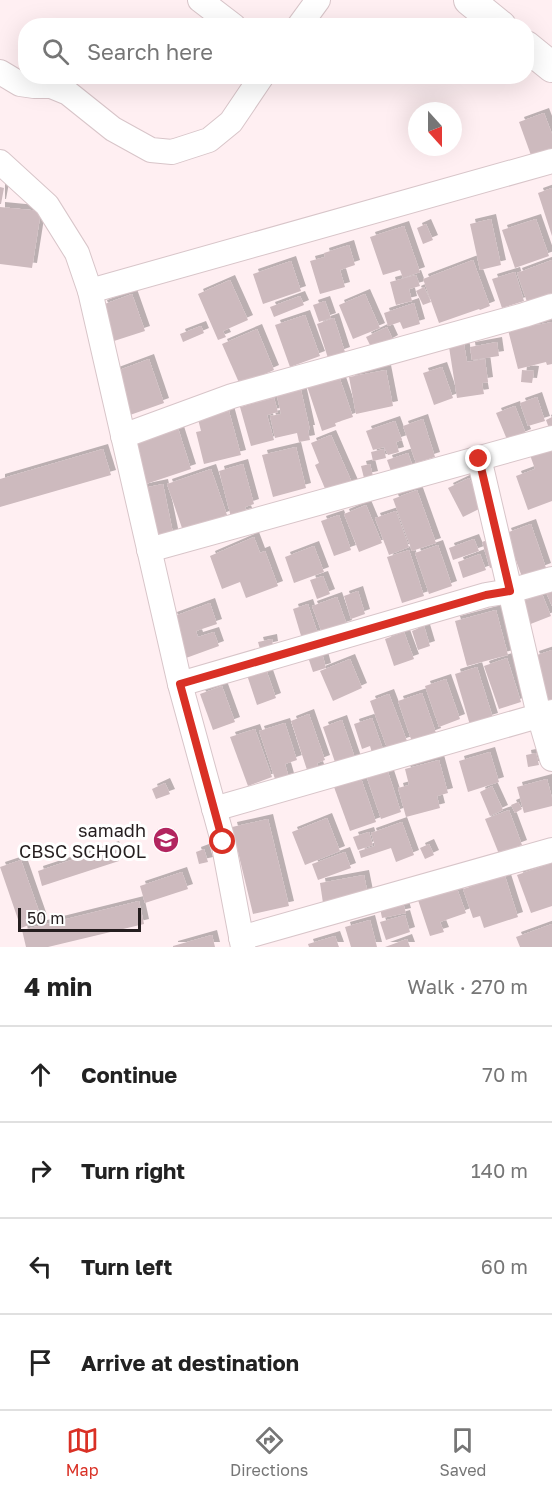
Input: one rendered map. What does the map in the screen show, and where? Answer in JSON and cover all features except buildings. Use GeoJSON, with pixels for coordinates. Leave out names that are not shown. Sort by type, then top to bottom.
{"type":"FeatureCollection","features":[{"type":"Feature","properties":{"kind":"main road"},"geometry":{"type":"LineString","coordinates":[[469,0],[491,18]]}},
{"type":"Feature","properties":{"kind":"main road"},"geometry":{"type":"LineString","coordinates":[[534,52],[552,67]]}},
{"type":"Feature","properties":{"kind":"street"},"geometry":{"type":"LineString","coordinates":[[200,0],[224,18]]}},
{"type":"Feature","properties":{"kind":"street"},"geometry":{"type":"LineString","coordinates":[[305,18],[318,0]]}},
{"type":"Feature","properties":{"kind":"street"},"geometry":{"type":"LineString","coordinates":[[0,72],[18,83]]}},
{"type":"Feature","properties":{"kind":"street"},"geometry":{"type":"LineString","coordinates":[[20,84],[51,86],[68,93],[113,129],[151,150],[172,152],[209,140],[231,122],[257,84]]}},
{"type":"Feature","properties":{"kind":"street"},"geometry":{"type":"LineString","coordinates":[[90,291],[552,161]]}},
{"type":"Feature","properties":{"kind":"street"},"geometry":{"type":"LineString","coordinates":[[0,162],[47,205],[77,253],[90,291],[180,684],[223,842],[242,942],[552,850]]}},
{"type":"Feature","properties":{"kind":"street"},"geometry":{"type":"LineString","coordinates":[[123,436],[232,396],[552,306]]}},
{"type":"Feature","properties":{"kind":"street"},"geometry":{"type":"LineString","coordinates":[[149,550],[552,438]]}},
{"type":"Feature","properties":{"kind":"street"},"geometry":{"type":"LineString","coordinates":[[479,459],[510,591],[546,714],[552,759]]}},
{"type":"Feature","properties":{"kind":"street"},"geometry":{"type":"LineString","coordinates":[[180,684],[486,595],[552,579]]}},
{"type":"Feature","properties":{"kind":"street"},"geometry":{"type":"LineString","coordinates":[[214,809],[546,714]]}},
{"type":"Feature","properties":{"kind":"place","name":"samadh CBSC SCHOOL"},"geometry":{"type":"Point","coordinates":[166,840]}},
{"type":"Feature","properties":{"kind":"route"},"geometry":{"type":"LineString","coordinates":[[223,842],[180,684],[486,595],[510,591],[479,459]]}}]}
